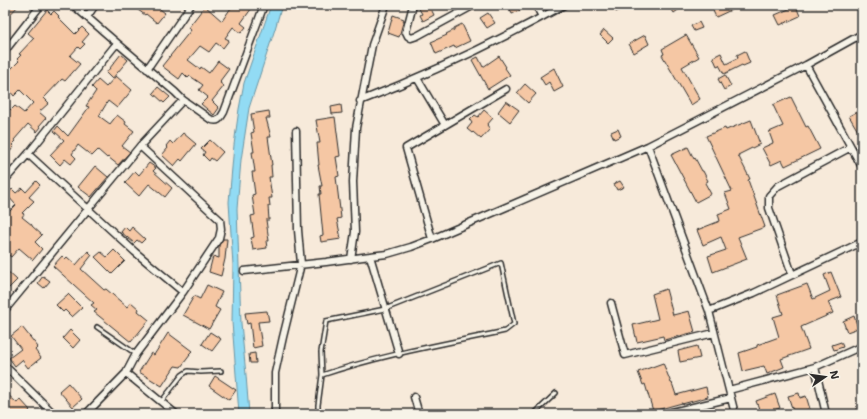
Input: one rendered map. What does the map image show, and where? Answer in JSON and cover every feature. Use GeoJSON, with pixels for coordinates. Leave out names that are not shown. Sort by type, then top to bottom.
{"type":"FeatureCollection","features":[{"type":"Feature","properties":{"kind":"street"},"geometry":{"type":"LineString","coordinates":[[5,51],[41,5]]}},
{"type":"Feature","properties":{"kind":"street"},"geometry":{"type":"LineString","coordinates":[[73,5],[183,100],[214,121],[220,119],[224,112],[264,5]]}},
{"type":"Feature","properties":{"kind":"street"},"geometry":{"type":"LineString","coordinates":[[87,17],[95,5]]}},
{"type":"Feature","properties":{"kind":"street"},"geometry":{"type":"LineString","coordinates":[[147,69],[191,5]]}},
{"type":"Feature","properties":{"kind":"street"},"geometry":{"type":"LineString","coordinates":[[351,259],[355,232],[353,182],[356,128],[372,45],[386,5]]}},
{"type":"Feature","properties":{"kind":"street"},"geometry":{"type":"LineString","coordinates":[[412,5],[406,32],[411,38],[474,5]]}},
{"type":"Feature","properties":{"kind":"street"},"geometry":{"type":"LineString","coordinates":[[536,5],[542,18]]}},
{"type":"Feature","properties":{"kind":"street"},"geometry":{"type":"LineString","coordinates":[[360,101],[454,61],[542,18],[564,5]]}},
{"type":"Feature","properties":{"kind":"street"},"geometry":{"type":"LineString","coordinates":[[244,270],[387,254],[432,239],[648,146],[806,65],[862,34]]}},
{"type":"Feature","properties":{"kind":"street"},"geometry":{"type":"LineString","coordinates":[[5,180],[28,154],[117,43]]}},
{"type":"Feature","properties":{"kind":"street"},"geometry":{"type":"LineString","coordinates":[[806,65],[862,167]]}},
{"type":"Feature","properties":{"kind":"street"},"geometry":{"type":"LineString","coordinates":[[416,78],[445,125]]}},
{"type":"Feature","properties":{"kind":"street"},"geometry":{"type":"LineString","coordinates":[[432,239],[406,148],[506,89]]}},
{"type":"Feature","properties":{"kind":"street"},"geometry":{"type":"LineString","coordinates":[[5,310],[140,146],[183,100]]}},
{"type":"Feature","properties":{"kind":"street"},"geometry":{"type":"LineString","coordinates":[[275,414],[275,373],[282,337],[301,264],[298,230],[296,131]]}},
{"type":"Feature","properties":{"kind":"street"},"geometry":{"type":"LineString","coordinates":[[86,414],[126,373],[136,354],[183,292],[219,238],[221,229],[220,220],[140,146]]}},
{"type":"Feature","properties":{"kind":"street"},"geometry":{"type":"LineString","coordinates":[[648,146],[709,311],[735,414]]}},
{"type":"Feature","properties":{"kind":"street"},"geometry":{"type":"LineString","coordinates":[[792,274],[769,208],[768,196],[778,186],[851,147]]}},
{"type":"Feature","properties":{"kind":"street"},"geometry":{"type":"LineString","coordinates":[[28,154],[134,252],[183,292]]}},
{"type":"Feature","properties":{"kind":"street"},"geometry":{"type":"LineString","coordinates":[[709,311],[754,293],[862,242]]}},
{"type":"Feature","properties":{"kind":"street"},"geometry":{"type":"LineString","coordinates":[[370,256],[399,354]]}},
{"type":"Feature","properties":{"kind":"street"},"geometry":{"type":"LineString","coordinates":[[611,303],[624,355],[714,333]]}},
{"type":"Feature","properties":{"kind":"street"},"geometry":{"type":"LineString","coordinates":[[729,390],[815,367],[862,346]]}},
{"type":"Feature","properties":{"kind":"street"},"geometry":{"type":"LineString","coordinates":[[5,366],[54,414]]}},
{"type":"Feature","properties":{"kind":"street"},"geometry":{"type":"LineString","coordinates":[[815,367],[826,414]]}},
{"type":"Feature","properties":{"kind":"street"},"geometry":{"type":"LineString","coordinates":[[126,373],[176,414]]}},
{"type":"Feature","properties":{"kind":"street"},"geometry":{"type":"LineString","coordinates":[[414,397],[419,414]]}},
{"type":"Feature","properties":{"kind":"street"},"geometry":{"type":"LineString","coordinates":[[664,414],[731,398]]}},
{"type":"Feature","properties":{"kind":"lane"},"geometry":{"type":"LineString","coordinates":[[318,414],[322,375],[321,352],[326,321],[385,309],[501,263],[514,324],[504,331],[399,354],[346,367],[322,375]]}},
{"type":"Feature","properties":{"kind":"lane"},"geometry":{"type":"LineString","coordinates":[[97,327],[136,354]]}},
{"type":"Feature","properties":{"kind":"lane"},"geometry":{"type":"LineString","coordinates":[[161,402],[182,375],[188,371],[221,371]]}},
{"type":"Feature","properties":{"kind":"lane"},"geometry":{"type":"LineString","coordinates":[[534,414],[556,394]]}},
{"type":"Feature","properties":{"kind":"water"},"geometry":{"type":"Polygon","coordinates":[[[271,5],[282,5],[249,108],[241,160],[237,209],[241,323],[249,414],[239,414],[232,322],[233,265],[229,202],[234,145],[244,83],[271,5]]]}},
{"type":"Feature","properties":{"kind":"building"},"geometry":{"type":"Polygon","coordinates":[[[5,5],[19,5],[5,20],[5,5]]]}},
{"type":"Feature","properties":{"kind":"building"},"geometry":{"type":"Polygon","coordinates":[[[131,5],[155,5],[165,13],[157,23],[131,5]]]}},
{"type":"Feature","properties":{"kind":"building"},"geometry":{"type":"Polygon","coordinates":[[[233,5],[254,5],[241,23],[246,27],[241,33],[233,27],[225,38],[229,40],[223,48],[216,43],[209,52],[200,46],[188,60],[200,69],[201,67],[209,73],[218,61],[229,69],[220,81],[220,83],[224,86],[212,101],[219,108],[214,115],[201,104],[208,97],[199,90],[203,85],[190,76],[188,78],[183,73],[179,79],[162,66],[191,30],[188,28],[205,6],[222,21],[233,5]]]}},
{"type":"Feature","properties":{"kind":"building"},"geometry":{"type":"Polygon","coordinates":[[[417,5],[429,5],[434,15],[423,21],[420,15],[422,14],[417,5]]]}},
{"type":"Feature","properties":{"kind":"building"},"geometry":{"type":"Polygon","coordinates":[[[508,5],[518,5],[521,10],[512,14],[508,5]]]}},
{"type":"Feature","properties":{"kind":"building"},"geometry":{"type":"Polygon","coordinates":[[[612,5],[629,5],[616,12],[612,5]]]}},
{"type":"Feature","properties":{"kind":"building"},"geometry":{"type":"Polygon","coordinates":[[[669,5],[685,5],[674,13],[669,5]]]}},
{"type":"Feature","properties":{"kind":"building"},"geometry":{"type":"Polygon","coordinates":[[[728,5],[731,10],[716,17],[713,11],[728,5]]]}},
{"type":"Feature","properties":{"kind":"building"},"geometry":{"type":"Polygon","coordinates":[[[796,6],[800,16],[780,25],[775,15],[796,6]]]}},
{"type":"Feature","properties":{"kind":"building"},"geometry":{"type":"Polygon","coordinates":[[[47,10],[51,14],[54,11],[75,34],[82,27],[89,34],[82,42],[85,44],[80,49],[78,47],[70,56],[80,64],[65,81],[62,79],[44,98],[49,103],[39,112],[46,118],[39,126],[41,127],[37,132],[28,124],[14,140],[16,141],[12,145],[14,147],[5,157],[5,104],[11,110],[15,106],[24,113],[33,103],[20,90],[14,96],[9,90],[5,94],[5,69],[8,72],[19,61],[17,59],[21,55],[19,54],[34,38],[28,33],[47,10]]]}},
{"type":"Feature","properties":{"kind":"building"},"geometry":{"type":"Polygon","coordinates":[[[488,13],[495,23],[487,28],[480,18],[488,13]]]}},
{"type":"Feature","properties":{"kind":"building"},"geometry":{"type":"Polygon","coordinates":[[[393,15],[404,19],[399,37],[388,33],[393,15]]]}},
{"type":"Feature","properties":{"kind":"building"},"geometry":{"type":"Polygon","coordinates":[[[699,22],[702,28],[694,31],[691,26],[699,22]]]}},
{"type":"Feature","properties":{"kind":"building"},"geometry":{"type":"Polygon","coordinates":[[[462,24],[470,41],[436,54],[431,42],[447,35],[446,34],[454,30],[454,28],[462,24]]]}},
{"type":"Feature","properties":{"kind":"building"},"geometry":{"type":"Polygon","coordinates":[[[604,30],[613,38],[608,43],[600,35],[604,30]]]}},
{"type":"Feature","properties":{"kind":"building"},"geometry":{"type":"Polygon","coordinates":[[[645,35],[649,44],[634,53],[629,44],[645,35]]]}},
{"type":"Feature","properties":{"kind":"building"},"geometry":{"type":"Polygon","coordinates":[[[686,35],[699,57],[682,67],[700,99],[691,105],[662,55],[664,54],[662,49],[686,35]]]}},
{"type":"Feature","properties":{"kind":"building"},"geometry":{"type":"Polygon","coordinates":[[[745,51],[750,63],[743,66],[742,65],[724,74],[719,65],[717,66],[713,57],[721,53],[726,64],[738,58],[737,55],[745,51]]]}},
{"type":"Feature","properties":{"kind":"building"},"geometry":{"type":"Polygon","coordinates":[[[121,54],[128,60],[112,79],[106,73],[121,54]]]}},
{"type":"Feature","properties":{"kind":"building"},"geometry":{"type":"Polygon","coordinates":[[[499,56],[510,75],[488,89],[472,60],[478,57],[483,67],[499,56]]]}},
{"type":"Feature","properties":{"kind":"building"},"geometry":{"type":"Polygon","coordinates":[[[554,68],[563,87],[554,92],[549,82],[545,85],[540,77],[554,68]]]}},
{"type":"Feature","properties":{"kind":"building"},"geometry":{"type":"Polygon","coordinates":[[[725,75],[731,86],[724,90],[718,79],[725,75]]]}},
{"type":"Feature","properties":{"kind":"building"},"geometry":{"type":"Polygon","coordinates":[[[116,76],[132,90],[117,108],[108,101],[99,116],[110,124],[117,115],[134,131],[122,146],[130,152],[118,165],[98,150],[92,156],[78,145],[72,154],[76,158],[71,164],[65,159],[60,165],[50,155],[64,140],[54,131],[58,126],[68,136],[89,107],[86,106],[96,91],[92,87],[98,80],[106,87],[116,76]]]}},
{"type":"Feature","properties":{"kind":"building"},"geometry":{"type":"Polygon","coordinates":[[[525,84],[536,94],[528,103],[517,93],[525,84]]]}},
{"type":"Feature","properties":{"kind":"building"},"geometry":{"type":"Polygon","coordinates":[[[158,87],[170,97],[164,103],[153,93],[158,87]]]}},
{"type":"Feature","properties":{"kind":"building"},"geometry":{"type":"Polygon","coordinates":[[[791,97],[806,127],[808,126],[820,149],[785,166],[782,160],[771,165],[762,148],[773,143],[769,132],[783,126],[773,105],[791,97]]]}},
{"type":"Feature","properties":{"kind":"building"},"geometry":{"type":"Polygon","coordinates":[[[506,101],[519,110],[510,122],[498,112],[506,101]]]}},
{"type":"Feature","properties":{"kind":"building"},"geometry":{"type":"Polygon","coordinates":[[[341,105],[342,113],[332,114],[331,107],[341,105]]]}},
{"type":"Feature","properties":{"kind":"building"},"geometry":{"type":"Polygon","coordinates":[[[862,109],[862,138],[849,116],[862,109]]]}},
{"type":"Feature","properties":{"kind":"building"},"geometry":{"type":"Polygon","coordinates":[[[484,110],[493,118],[487,125],[490,129],[481,139],[467,129],[472,123],[470,120],[475,115],[478,117],[484,110]]]}},
{"type":"Feature","properties":{"kind":"building"},"geometry":{"type":"Polygon","coordinates":[[[269,111],[270,118],[266,118],[271,137],[268,137],[272,165],[272,177],[269,177],[272,198],[269,198],[269,220],[266,220],[269,241],[266,241],[267,248],[253,250],[251,238],[254,237],[251,216],[255,215],[252,195],[255,194],[252,172],[255,172],[251,133],[254,132],[251,114],[269,111]]]}},
{"type":"Feature","properties":{"kind":"building"},"geometry":{"type":"Polygon","coordinates":[[[335,117],[340,156],[336,157],[339,176],[336,177],[341,218],[337,219],[341,239],[321,242],[320,236],[323,235],[319,194],[321,194],[320,186],[322,186],[318,165],[317,143],[320,143],[316,120],[335,117]]]}},
{"type":"Feature","properties":{"kind":"building"},"geometry":{"type":"Polygon","coordinates":[[[751,120],[760,144],[738,155],[750,179],[748,180],[765,227],[738,237],[747,259],[713,272],[708,256],[726,250],[721,237],[703,245],[697,230],[720,221],[718,214],[731,209],[725,193],[732,191],[706,136],[751,120]]]}},
{"type":"Feature","properties":{"kind":"building"},"geometry":{"type":"Polygon","coordinates":[[[618,129],[621,136],[614,139],[611,132],[618,129]]]}},
{"type":"Feature","properties":{"kind":"building"},"geometry":{"type":"Polygon","coordinates":[[[183,133],[196,144],[182,161],[180,159],[174,166],[162,155],[168,148],[166,146],[170,141],[173,144],[183,133]]]}},
{"type":"Feature","properties":{"kind":"building"},"geometry":{"type":"Polygon","coordinates":[[[210,140],[223,152],[215,161],[211,158],[209,161],[203,155],[205,152],[201,149],[210,140]]]}},
{"type":"Feature","properties":{"kind":"building"},"geometry":{"type":"Polygon","coordinates":[[[688,147],[708,181],[705,183],[711,194],[696,202],[671,155],[688,147]]]}},
{"type":"Feature","properties":{"kind":"building"},"geometry":{"type":"Polygon","coordinates":[[[149,163],[156,168],[153,171],[172,188],[165,197],[149,184],[139,196],[125,183],[135,171],[139,175],[149,163]]]}},
{"type":"Feature","properties":{"kind":"building"},"geometry":{"type":"Polygon","coordinates":[[[95,166],[108,177],[91,197],[78,187],[95,166]]]}},
{"type":"Feature","properties":{"kind":"building"},"geometry":{"type":"Polygon","coordinates":[[[36,181],[40,185],[29,197],[34,201],[22,213],[24,214],[22,217],[42,235],[35,242],[42,249],[33,260],[19,248],[11,257],[5,252],[5,245],[8,241],[5,239],[5,216],[16,205],[7,195],[12,189],[16,193],[22,188],[26,192],[36,181]]]}},
{"type":"Feature","properties":{"kind":"building"},"geometry":{"type":"Polygon","coordinates":[[[620,181],[624,187],[617,190],[614,184],[620,181]]]}},
{"type":"Feature","properties":{"kind":"building"},"geometry":{"type":"Polygon","coordinates":[[[125,227],[129,231],[132,227],[145,239],[141,243],[137,240],[134,243],[121,232],[125,227]]]}},
{"type":"Feature","properties":{"kind":"building"},"geometry":{"type":"Polygon","coordinates":[[[223,239],[227,239],[225,259],[221,276],[209,272],[213,256],[219,258],[219,245],[223,239]]]}},
{"type":"Feature","properties":{"kind":"building"},"geometry":{"type":"Polygon","coordinates":[[[114,250],[125,261],[112,274],[95,257],[101,252],[107,257],[114,250]]]}},
{"type":"Feature","properties":{"kind":"building"},"geometry":{"type":"Polygon","coordinates":[[[88,251],[92,255],[81,269],[104,290],[106,289],[127,307],[131,302],[139,309],[138,311],[149,320],[131,342],[94,312],[97,310],[91,305],[94,303],[53,266],[62,256],[65,259],[67,257],[76,265],[88,251]]]}},
{"type":"Feature","properties":{"kind":"building"},"geometry":{"type":"Polygon","coordinates":[[[5,269],[17,280],[5,292],[5,269]]]}},
{"type":"Feature","properties":{"kind":"building"},"geometry":{"type":"Polygon","coordinates":[[[831,272],[841,297],[828,302],[833,313],[801,327],[809,349],[781,359],[784,367],[767,374],[764,366],[743,371],[739,353],[779,337],[773,317],[783,314],[777,295],[807,284],[813,299],[830,291],[824,275],[831,272]]]}},
{"type":"Feature","properties":{"kind":"building"},"geometry":{"type":"Polygon","coordinates":[[[43,276],[50,281],[44,288],[38,283],[43,276]]]}},
{"type":"Feature","properties":{"kind":"building"},"geometry":{"type":"Polygon","coordinates":[[[207,285],[222,292],[215,307],[220,310],[209,329],[183,315],[194,296],[200,299],[207,285]]]}},
{"type":"Feature","properties":{"kind":"building"},"geometry":{"type":"Polygon","coordinates":[[[666,289],[673,315],[689,311],[695,332],[664,340],[663,336],[637,342],[633,325],[658,319],[652,294],[666,289]]]}},
{"type":"Feature","properties":{"kind":"building"},"geometry":{"type":"Polygon","coordinates":[[[68,294],[82,308],[72,317],[65,310],[63,312],[56,305],[68,294]]]}},
{"type":"Feature","properties":{"kind":"building"},"geometry":{"type":"Polygon","coordinates":[[[267,311],[269,321],[258,322],[262,346],[253,348],[250,323],[247,324],[245,313],[267,311]]]}},
{"type":"Feature","properties":{"kind":"building"},"geometry":{"type":"Polygon","coordinates":[[[854,316],[858,328],[847,332],[843,321],[854,316]]]}},
{"type":"Feature","properties":{"kind":"building"},"geometry":{"type":"Polygon","coordinates":[[[22,327],[38,347],[35,350],[41,358],[28,368],[22,360],[15,366],[9,358],[21,349],[11,336],[22,327]]]}},
{"type":"Feature","properties":{"kind":"building"},"geometry":{"type":"Polygon","coordinates":[[[70,330],[80,340],[73,348],[63,338],[70,330]]]}},
{"type":"Feature","properties":{"kind":"building"},"geometry":{"type":"Polygon","coordinates":[[[210,332],[221,339],[212,351],[202,344],[210,332]]]}},
{"type":"Feature","properties":{"kind":"building"},"geometry":{"type":"Polygon","coordinates":[[[168,333],[192,351],[181,367],[175,366],[162,386],[139,372],[151,353],[154,355],[168,333]]]}},
{"type":"Feature","properties":{"kind":"building"},"geometry":{"type":"Polygon","coordinates":[[[841,342],[843,347],[834,350],[832,345],[841,342]]]}},
{"type":"Feature","properties":{"kind":"building"},"geometry":{"type":"Polygon","coordinates":[[[697,346],[700,358],[680,362],[678,351],[697,346]]]}},
{"type":"Feature","properties":{"kind":"building"},"geometry":{"type":"Polygon","coordinates":[[[255,353],[256,363],[250,363],[249,354],[255,353]]]}},
{"type":"Feature","properties":{"kind":"building"},"geometry":{"type":"Polygon","coordinates":[[[663,363],[676,395],[706,387],[708,397],[653,411],[645,384],[643,385],[638,372],[663,363]]]}},
{"type":"Feature","properties":{"kind":"building"},"geometry":{"type":"Polygon","coordinates":[[[215,376],[236,390],[229,400],[209,386],[215,376]]]}},
{"type":"Feature","properties":{"kind":"building"},"geometry":{"type":"Polygon","coordinates":[[[68,383],[82,399],[73,407],[59,391],[68,383]]]}},
{"type":"Feature","properties":{"kind":"building"},"geometry":{"type":"Polygon","coordinates":[[[5,392],[17,403],[20,399],[30,410],[26,414],[5,414],[5,392]]]}},
{"type":"Feature","properties":{"kind":"building"},"geometry":{"type":"Polygon","coordinates":[[[799,393],[800,398],[806,396],[810,409],[794,414],[788,396],[799,393]]]}},
{"type":"Feature","properties":{"kind":"building"},"geometry":{"type":"Polygon","coordinates":[[[775,394],[780,408],[761,414],[756,401],[775,394]]]}}]}
